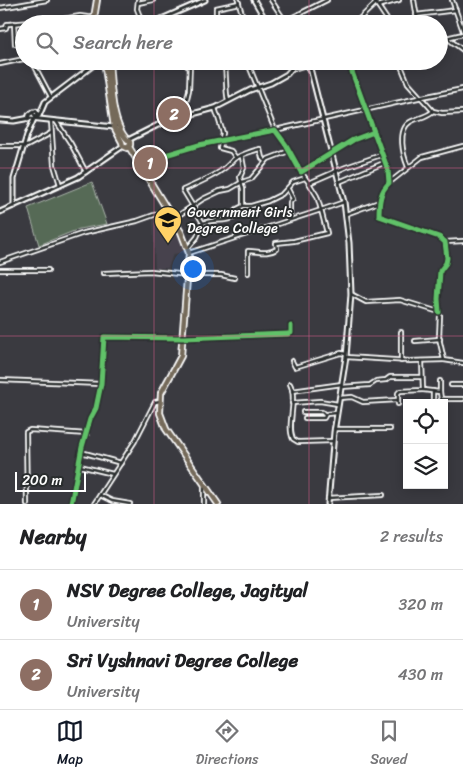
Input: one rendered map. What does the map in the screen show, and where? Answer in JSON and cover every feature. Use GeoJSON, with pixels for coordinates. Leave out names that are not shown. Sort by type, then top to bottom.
{"type":"FeatureCollection","features":[{"type":"Feature","properties":{"kind":"highway"},"geometry":{"type":"LineString","coordinates":[[96,15],[98,0]]}},
{"type":"Feature","properties":{"kind":"highway"},"geometry":{"type":"LineString","coordinates":[[104,70],[116,126],[168,210],[188,251],[184,338],[180,360],[162,390],[160,414],[164,424],[218,504]]}},
{"type":"Feature","properties":{"kind":"highway"},"geometry":{"type":"LineString","coordinates":[[110,70],[116,126]]}},
{"type":"Feature","properties":{"kind":"main road"},"geometry":{"type":"LineString","coordinates":[[172,15],[205,0]]}},
{"type":"Feature","properties":{"kind":"main road"},"geometry":{"type":"LineString","coordinates":[[254,0],[263,15]]}},
{"type":"Feature","properties":{"kind":"main road"},"geometry":{"type":"LineString","coordinates":[[14,206],[14,179],[24,146],[36,117],[45,102],[87,70]]}},
{"type":"Feature","properties":{"kind":"main road"},"geometry":{"type":"LineString","coordinates":[[0,212],[86,172],[125,143],[155,125],[182,115],[214,108],[257,87],[271,83],[290,70]]}},
{"type":"Feature","properties":{"kind":"main road"},"geometry":{"type":"LineString","coordinates":[[310,70],[340,182],[349,243],[351,294],[346,356],[334,429],[328,504]]}},
{"type":"Feature","properties":{"kind":"main road"},"geometry":{"type":"LineString","coordinates":[[28,119],[27,117],[33,112]]}},
{"type":"Feature","properties":{"kind":"main road"},"geometry":{"type":"LineString","coordinates":[[0,120],[14,121],[36,117],[51,121],[116,126]]}},
{"type":"Feature","properties":{"kind":"street"},"geometry":{"type":"LineString","coordinates":[[0,8],[47,0]]}},
{"type":"Feature","properties":{"kind":"street"},"geometry":{"type":"LineString","coordinates":[[140,15],[137,8],[138,1],[153,0]]}},
{"type":"Feature","properties":{"kind":"street"},"geometry":{"type":"LineString","coordinates":[[271,0],[281,15]]}},
{"type":"Feature","properties":{"kind":"street"},"geometry":{"type":"LineString","coordinates":[[297,15],[327,0]]}},
{"type":"Feature","properties":{"kind":"street"},"geometry":{"type":"LineString","coordinates":[[363,15],[376,3],[399,0]]}},
{"type":"Feature","properties":{"kind":"street"},"geometry":{"type":"LineString","coordinates":[[414,0],[416,14],[456,10]]}},
{"type":"Feature","properties":{"kind":"street"},"geometry":{"type":"LineString","coordinates":[[448,38],[463,32],[452,0]]}},
{"type":"Feature","properties":{"kind":"street"},"geometry":{"type":"LineString","coordinates":[[216,15],[216,8],[238,1],[242,15]]}},
{"type":"Feature","properties":{"kind":"street"},"geometry":{"type":"LineString","coordinates":[[376,3],[384,15]]}},
{"type":"Feature","properties":{"kind":"street"},"geometry":{"type":"LineString","coordinates":[[0,29],[6,28],[7,24],[14,23],[15,34]]}},
{"type":"Feature","properties":{"kind":"street"},"geometry":{"type":"LineString","coordinates":[[448,39],[463,50]]}},
{"type":"Feature","properties":{"kind":"street"},"geometry":{"type":"LineString","coordinates":[[0,64],[15,61]]}},
{"type":"Feature","properties":{"kind":"street"},"geometry":{"type":"LineString","coordinates":[[37,70],[51,97]]}},
{"type":"Feature","properties":{"kind":"street"},"geometry":{"type":"LineString","coordinates":[[182,115],[189,90],[189,70]]}},
{"type":"Feature","properties":{"kind":"street"},"geometry":{"type":"LineString","coordinates":[[226,70],[228,101]]}},
{"type":"Feature","properties":{"kind":"street"},"geometry":{"type":"LineString","coordinates":[[248,273],[248,251],[265,253],[277,249],[276,243],[279,242],[294,241],[327,233],[317,196],[275,130],[250,70]]}},
{"type":"Feature","properties":{"kind":"street"},"geometry":{"type":"LineString","coordinates":[[351,70],[386,162],[390,183]]}},
{"type":"Feature","properties":{"kind":"street"},"geometry":{"type":"LineString","coordinates":[[402,70],[406,80],[433,111],[442,113],[463,112]]}},
{"type":"Feature","properties":{"kind":"street"},"geometry":{"type":"LineString","coordinates":[[140,166],[162,156],[199,145],[222,142],[463,90]]}},
{"type":"Feature","properties":{"kind":"street"},"geometry":{"type":"LineString","coordinates":[[214,108],[223,134],[220,148],[231,151],[236,158]]}},
{"type":"Feature","properties":{"kind":"street"},"geometry":{"type":"LineString","coordinates":[[33,112],[37,111],[36,117]]}},
{"type":"Feature","properties":{"kind":"street"},"geometry":{"type":"LineString","coordinates":[[408,168],[402,135],[404,128],[433,111]]}},
{"type":"Feature","properties":{"kind":"street"},"geometry":{"type":"LineString","coordinates":[[51,121],[54,165],[60,185]]}},
{"type":"Feature","properties":{"kind":"street"},"geometry":{"type":"LineString","coordinates":[[56,121],[86,172]]}},
{"type":"Feature","properties":{"kind":"street"},"geometry":{"type":"LineString","coordinates":[[301,172],[363,135],[374,132]]}},
{"type":"Feature","properties":{"kind":"street"},"geometry":{"type":"LineString","coordinates":[[0,146],[24,146],[51,133]]}},
{"type":"Feature","properties":{"kind":"street"},"geometry":{"type":"LineString","coordinates":[[463,146],[427,154],[417,160],[390,183],[384,190],[379,202],[379,216],[439,237],[446,242],[463,240]]}},
{"type":"Feature","properties":{"kind":"street"},"geometry":{"type":"LineString","coordinates":[[203,222],[182,190],[218,173],[236,158],[260,149],[262,158],[265,161]]}},
{"type":"Feature","properties":{"kind":"street"},"geometry":{"type":"LineString","coordinates":[[173,219],[220,191],[230,190],[242,182],[251,179],[265,161],[289,151]]}},
{"type":"Feature","properties":{"kind":"street"},"geometry":{"type":"LineString","coordinates":[[309,184],[382,153]]}},
{"type":"Feature","properties":{"kind":"street"},"geometry":{"type":"LineString","coordinates":[[242,157],[244,168],[240,177],[243,206]]}},
{"type":"Feature","properties":{"kind":"street"},"geometry":{"type":"LineString","coordinates":[[340,182],[386,162]]}},
{"type":"Feature","properties":{"kind":"street"},"geometry":{"type":"LineString","coordinates":[[203,222],[233,218],[237,209],[268,201],[288,189],[293,182],[305,178]]}},
{"type":"Feature","properties":{"kind":"street"},"geometry":{"type":"LineString","coordinates":[[288,189],[293,199],[290,202],[290,219]]}},
{"type":"Feature","properties":{"kind":"street"},"geometry":{"type":"LineString","coordinates":[[188,251],[344,202]]}},
{"type":"Feature","properties":{"kind":"street"},"geometry":{"type":"LineString","coordinates":[[346,214],[379,202]]}},
{"type":"Feature","properties":{"kind":"street"},"geometry":{"type":"LineString","coordinates":[[0,262],[84,233],[137,221],[168,210]]}},
{"type":"Feature","properties":{"kind":"street"},"geometry":{"type":"LineString","coordinates":[[188,251],[197,237],[203,222]]}},
{"type":"Feature","properties":{"kind":"street"},"geometry":{"type":"LineString","coordinates":[[444,360],[440,339],[438,300],[440,271],[447,258],[446,242]]}},
{"type":"Feature","properties":{"kind":"street"},"geometry":{"type":"LineString","coordinates":[[0,270],[48,270]]}},
{"type":"Feature","properties":{"kind":"street"},"geometry":{"type":"LineString","coordinates":[[104,272],[151,271],[188,275],[221,275],[235,278]]}},
{"type":"Feature","properties":{"kind":"street"},"geometry":{"type":"LineString","coordinates":[[351,294],[366,302],[400,300],[439,312]]}},
{"type":"Feature","properties":{"kind":"street"},"geometry":{"type":"LineString","coordinates":[[71,504],[80,466],[81,452],[90,419],[96,408],[101,384],[105,336],[184,338],[288,334],[291,333],[291,326]]}},
{"type":"Feature","properties":{"kind":"street"},"geometry":{"type":"LineString","coordinates":[[401,332],[401,361]]}},
{"type":"Feature","properties":{"kind":"street"},"geometry":{"type":"LineString","coordinates":[[415,341],[440,339]]}},
{"type":"Feature","properties":{"kind":"street"},"geometry":{"type":"LineString","coordinates":[[292,360],[295,367],[341,353],[346,356],[401,361],[444,360],[463,364]]}},
{"type":"Feature","properties":{"kind":"street"},"geometry":{"type":"LineString","coordinates":[[422,361],[423,390]]}},
{"type":"Feature","properties":{"kind":"street"},"geometry":{"type":"LineString","coordinates":[[292,391],[370,385],[376,381],[389,378],[422,377]]}},
{"type":"Feature","properties":{"kind":"street"},"geometry":{"type":"LineString","coordinates":[[0,380],[101,384]]}},
{"type":"Feature","properties":{"kind":"street"},"geometry":{"type":"LineString","coordinates":[[440,381],[441,399],[463,400]]}},
{"type":"Feature","properties":{"kind":"street"},"geometry":{"type":"LineString","coordinates":[[290,384],[293,408],[291,435],[296,441],[333,441]]}},
{"type":"Feature","properties":{"kind":"street"},"geometry":{"type":"LineString","coordinates":[[452,385],[463,385]]}},
{"type":"Feature","properties":{"kind":"street"},"geometry":{"type":"LineString","coordinates":[[339,398],[352,397],[363,402],[398,402],[398,393],[400,391],[423,390],[440,392]]}},
{"type":"Feature","properties":{"kind":"street"},"geometry":{"type":"LineString","coordinates":[[433,391],[433,399]]}},
{"type":"Feature","properties":{"kind":"street"},"geometry":{"type":"LineString","coordinates":[[94,504],[135,441],[155,402],[160,401]]}},
{"type":"Feature","properties":{"kind":"street"},"geometry":{"type":"LineString","coordinates":[[292,403],[320,401],[338,404]]}},
{"type":"Feature","properties":{"kind":"street"},"geometry":{"type":"LineString","coordinates":[[303,412],[322,412],[325,415]]}},
{"type":"Feature","properties":{"kind":"street"},"geometry":{"type":"LineString","coordinates":[[305,418],[324,418],[325,415],[337,413]]}},
{"type":"Feature","properties":{"kind":"street"},"geometry":{"type":"LineString","coordinates":[[334,429],[390,429]]}},
{"type":"Feature","properties":{"kind":"street"},"geometry":{"type":"LineString","coordinates":[[27,504],[26,432],[30,430],[86,434]]}},
{"type":"Feature","properties":{"kind":"street"},"geometry":{"type":"LineString","coordinates":[[81,452],[121,464]]}},
{"type":"Feature","properties":{"kind":"street"},"geometry":{"type":"LineString","coordinates":[[80,466],[113,474]]}},
{"type":"Feature","properties":{"kind":"street"},"geometry":{"type":"LineString","coordinates":[[204,482],[204,504]]}},
{"type":"Feature","properties":{"kind":"street"},"geometry":{"type":"LineString","coordinates":[[100,495],[112,501],[130,504]]}},
{"type":"Feature","properties":{"kind":"street"},"geometry":{"type":"LineString","coordinates":[[328,498],[383,495]]}},
{"type":"Feature","properties":{"kind":"shaded area","name":"Government Girls Degree College"},"geometry":{"type":"Polygon","coordinates":[[[164,214],[168,216],[180,236],[186,252],[173,254],[168,268],[155,268],[153,219],[164,214]]]}},
{"type":"Feature","properties":{"kind":"green space"},"geometry":{"type":"Polygon","coordinates":[[[92,182],[107,224],[79,229],[39,245],[28,208],[92,182]]]}},
{"type":"Feature","properties":{"kind":"cycle path"},"geometry":{"type":"LineString","coordinates":[[351,70],[388,170],[389,183],[381,198],[379,216],[439,237],[445,242],[447,258],[440,271],[439,312]]}},
{"type":"Feature","properties":{"kind":"cycle path"},"geometry":{"type":"LineString","coordinates":[[140,166],[162,156],[199,145],[275,130],[301,172],[353,140],[374,132]]}},
{"type":"Feature","properties":{"kind":"cycle path"},"geometry":{"type":"LineString","coordinates":[[71,504],[82,447],[90,419],[96,408],[101,384],[104,337],[184,338],[288,334],[291,333],[291,326]]}},
{"type":"Feature","properties":{"kind":"place","name":"Sri Vyshnavi Degree College"},"geometry":{"type":"Point","coordinates":[174,114]}},
{"type":"Feature","properties":{"kind":"place","name":"NSV Degree College, Jagityal"},"geometry":{"type":"Point","coordinates":[150,163]}},
{"type":"Feature","properties":{"kind":"place","name":"Government Girls Degree College"},"geometry":{"type":"Point","coordinates":[168,244]}}]}
